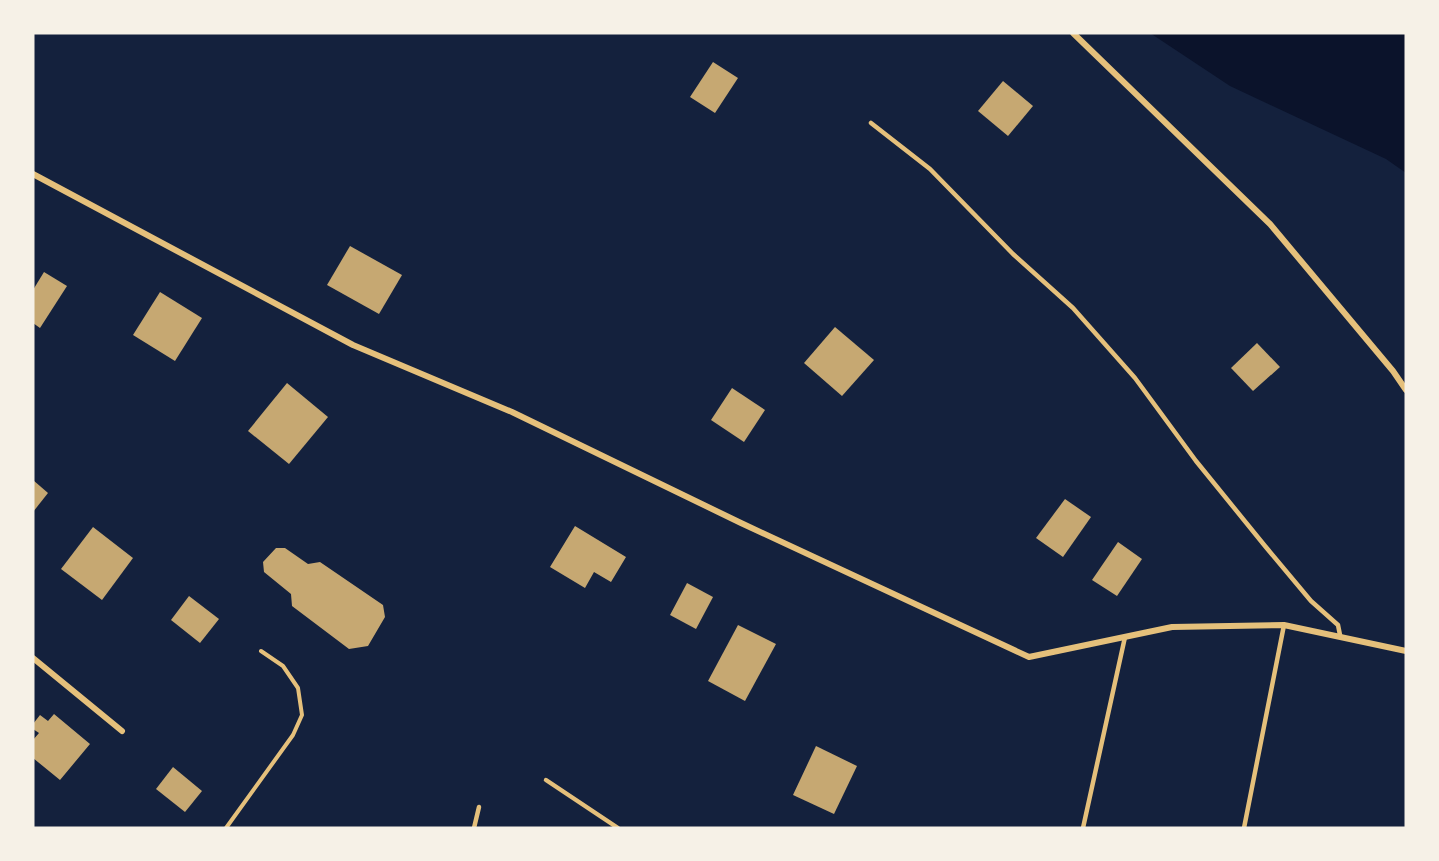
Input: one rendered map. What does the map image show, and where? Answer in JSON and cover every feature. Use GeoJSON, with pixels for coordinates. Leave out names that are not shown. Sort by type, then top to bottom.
{"type":"FeatureCollection","features":[{"type":"Feature","properties":{"kind":"street"},"geometry":{"type":"LineString","coordinates":[[1074,33],[1270,225],[1394,371],[1406,390]]}},
{"type":"Feature","properties":{"kind":"street"},"geometry":{"type":"LineString","coordinates":[[33,174],[353,345],[512,412],[741,523],[1029,657],[1172,627],[1284,625],[1340,635],[1406,651]]}},
{"type":"Feature","properties":{"kind":"street"},"geometry":{"type":"LineString","coordinates":[[33,658],[122,731]]}},
{"type":"Feature","properties":{"kind":"lane"},"geometry":{"type":"LineString","coordinates":[[871,123],[930,169],[1013,254],[1073,308],[1135,378],[1196,461],[1265,546],[1311,601],[1338,625],[1340,635]]}},
{"type":"Feature","properties":{"kind":"lane"},"geometry":{"type":"LineString","coordinates":[[1244,828],[1284,625]]}},
{"type":"Feature","properties":{"kind":"lane"},"geometry":{"type":"LineString","coordinates":[[1083,828],[1125,638]]}},
{"type":"Feature","properties":{"kind":"lane"},"geometry":{"type":"LineString","coordinates":[[546,780],[618,828]]}},
{"type":"Feature","properties":{"kind":"lane"},"geometry":{"type":"LineString","coordinates":[[474,828],[479,807]]}},
{"type":"Feature","properties":{"kind":"path"},"geometry":{"type":"LineString","coordinates":[[226,828],[292,735],[302,715],[298,688],[283,666],[261,651]]}},
{"type":"Feature","properties":{"kind":"water"},"geometry":{"type":"Polygon","coordinates":[[[1150,33],[1406,33],[1406,173],[1386,159],[1230,86],[1150,33]]]}},
{"type":"Feature","properties":{"kind":"building"},"geometry":{"type":"Polygon","coordinates":[[[713,62],[738,78],[715,113],[690,97],[713,62]]]}},
{"type":"Feature","properties":{"kind":"building"},"geometry":{"type":"Polygon","coordinates":[[[1003,81],[1033,106],[1008,136],[978,111],[1003,81]]]}},
{"type":"Feature","properties":{"kind":"building"},"geometry":{"type":"Polygon","coordinates":[[[350,246],[402,275],[379,314],[327,285],[350,246]]]}},
{"type":"Feature","properties":{"kind":"building"},"geometry":{"type":"Polygon","coordinates":[[[44,272],[67,286],[40,328],[33,323],[33,290],[44,272]]]}},
{"type":"Feature","properties":{"kind":"building"},"geometry":{"type":"Polygon","coordinates":[[[160,292],[202,318],[175,361],[133,335],[160,292]]]}},
{"type":"Feature","properties":{"kind":"building"},"geometry":{"type":"Polygon","coordinates":[[[835,327],[874,360],[842,396],[804,363],[835,327]]]}},
{"type":"Feature","properties":{"kind":"building"},"geometry":{"type":"Polygon","coordinates":[[[1257,343],[1280,367],[1253,391],[1231,368],[1257,343]]]}},
{"type":"Feature","properties":{"kind":"building"},"geometry":{"type":"Polygon","coordinates":[[[287,383],[328,417],[289,464],[248,431],[287,383]]]}},
{"type":"Feature","properties":{"kind":"building"},"geometry":{"type":"Polygon","coordinates":[[[732,388],[765,410],[744,442],[711,420],[732,388]]]}},
{"type":"Feature","properties":{"kind":"building"},"geometry":{"type":"Polygon","coordinates":[[[33,480],[48,493],[33,512],[33,480]]]}},
{"type":"Feature","properties":{"kind":"building"},"geometry":{"type":"Polygon","coordinates":[[[1065,499],[1091,517],[1063,557],[1036,538],[1065,499]]]}},
{"type":"Feature","properties":{"kind":"building"},"geometry":{"type":"Polygon","coordinates":[[[575,526],[626,557],[611,582],[594,572],[585,588],[550,567],[575,526]]]}},
{"type":"Feature","properties":{"kind":"building"},"geometry":{"type":"Polygon","coordinates":[[[93,527],[133,558],[102,600],[61,569],[93,527]]]}},
{"type":"Feature","properties":{"kind":"building"},"geometry":{"type":"Polygon","coordinates":[[[1118,542],[1142,559],[1117,596],[1092,580],[1118,542]]]}},
{"type":"Feature","properties":{"kind":"building"},"geometry":{"type":"Polygon","coordinates":[[[276,548],[285,548],[308,564],[320,562],[383,605],[385,617],[368,646],[349,649],[292,606],[291,594],[264,572],[263,562],[276,548]]]}},
{"type":"Feature","properties":{"kind":"building"},"geometry":{"type":"Polygon","coordinates":[[[687,583],[713,597],[696,629],[670,615],[687,583]]]}},
{"type":"Feature","properties":{"kind":"building"},"geometry":{"type":"Polygon","coordinates":[[[189,596],[219,619],[200,643],[171,620],[189,596]]]}},
{"type":"Feature","properties":{"kind":"building"},"geometry":{"type":"Polygon","coordinates":[[[738,625],[776,644],[745,701],[708,681],[738,625]]]}},
{"type":"Feature","properties":{"kind":"building"},"geometry":{"type":"Polygon","coordinates":[[[54,714],[90,744],[60,780],[33,758],[33,740],[39,733],[33,729],[33,724],[40,715],[48,721],[54,714]]]}},
{"type":"Feature","properties":{"kind":"building"},"geometry":{"type":"Polygon","coordinates":[[[816,746],[857,766],[834,814],[793,795],[816,746]]]}},
{"type":"Feature","properties":{"kind":"building"},"geometry":{"type":"Polygon","coordinates":[[[173,767],[202,791],[185,812],[156,789],[173,767]]]}}]}
